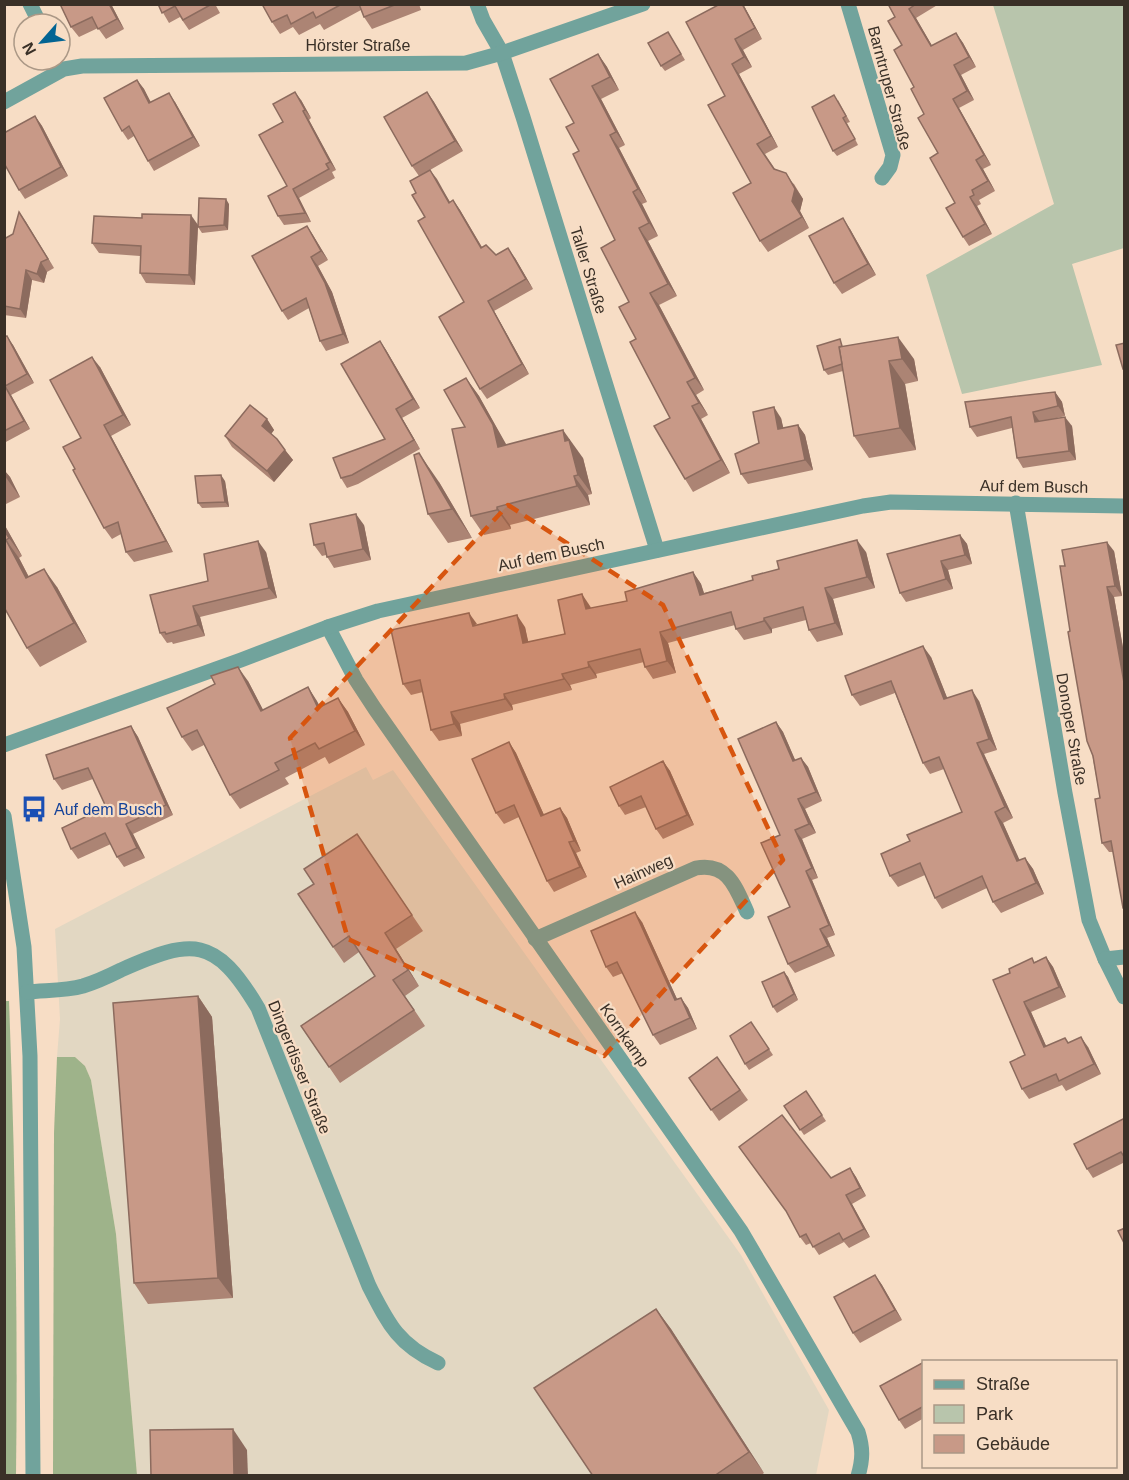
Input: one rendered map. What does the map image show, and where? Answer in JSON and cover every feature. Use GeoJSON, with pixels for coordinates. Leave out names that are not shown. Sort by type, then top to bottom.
{"type":"FeatureCollection","features":[{"type":"Feature","properties":{"kind":"street","name":"Taller Straße"},"geometry":{"type":"LineString","coordinates":[[477,4],[483,20],[502,53],[657,550]]}},
{"type":"Feature","properties":{"kind":"street","name":"Hörster Straße"},"geometry":{"type":"LineString","coordinates":[[72,66],[466,63],[502,53],[642,4]]}},
{"type":"Feature","properties":{"kind":"street","name":"Barntruper Straße"},"geometry":{"type":"LineString","coordinates":[[848,4],[893,155],[890,167],[882,178]]}},
{"type":"Feature","properties":{"kind":"street","name":"Hörster Straße"},"geometry":{"type":"LineString","coordinates":[[4,102],[50,72]]}},
{"type":"Feature","properties":{"kind":"street","name":"Auf dem Busch"},"geometry":{"type":"LineString","coordinates":[[4,745],[328,627],[378,611],[863,506],[891,502],[1125,506]]}},
{"type":"Feature","properties":{"kind":"street","name":"Donoper Straße"},"geometry":{"type":"LineString","coordinates":[[1016,503],[1063,782],[1089,920],[1105,959],[1125,997]]}},
{"type":"Feature","properties":{"kind":"street","name":"Kornkamp"},"geometry":{"type":"LineString","coordinates":[[328,627],[356,680],[754,1252],[858,1432],[862,1447],[862,1461],[858,1476]]}},
{"type":"Feature","properties":{"kind":"street"},"geometry":{"type":"LineString","coordinates":[[4,816],[22,922],[30,1056],[33,1476]]}},
{"type":"Feature","properties":{"kind":"street","name":"Hainweg"},"geometry":{"type":"LineString","coordinates":[[535,939],[704,866],[714,866],[729,879],[747,912]]}},
{"type":"Feature","properties":{"kind":"street","name":"Dingerdisser Straße"},"geometry":{"type":"LineString","coordinates":[[27,992],[82,986],[158,954],[184,948],[196,948],[214,955],[229,967],[243,983],[258,1008],[369,1286],[387,1321],[402,1341],[418,1354],[438,1363]]}},
{"type":"Feature","properties":{"kind":"street"},"geometry":{"type":"LineString","coordinates":[[1105,959],[1125,957]]}},
{"type":"Feature","properties":{"kind":"highlighted area"},"geometry":{"type":"Polygon","coordinates":[[[508,505],[663,605],[783,860],[604,1056],[348,939],[290,738],[508,505]]]}},
{"type":"Feature","properties":{"kind":"shaded area"},"geometry":{"type":"Polygon","coordinates":[[[366,767],[373,780],[393,770],[741,1255],[829,1410],[816,1475],[137,1475],[116,1234],[91,1080],[85,1066],[75,1057],[57,1057],[60,1019],[55,929],[366,767]]]}},
{"type":"Feature","properties":{"kind":"green space"},"geometry":{"type":"Polygon","coordinates":[[[993,5],[1124,5],[1124,248],[1072,264],[1102,365],[962,394],[926,275],[1054,204],[993,5]]]}},
{"type":"Feature","properties":{"kind":"green space"},"geometry":{"type":"Polygon","coordinates":[[[5,1001],[9,1001],[14,1179],[17,1357],[16,1476],[4,1475],[5,1001]]]}},
{"type":"Feature","properties":{"kind":"green space"},"geometry":{"type":"Polygon","coordinates":[[[57,1057],[75,1057],[85,1066],[91,1080],[116,1234],[137,1475],[53,1475],[54,1133],[57,1057]]]}},
{"type":"Feature","properties":{"kind":"building"},"geometry":{"type":"Polygon","coordinates":[[[60,4],[109,4],[117,19],[98,29],[92,17],[72,27],[72,12],[64,12],[60,4]]]}},
{"type":"Feature","properties":{"kind":"building"},"geometry":{"type":"Polygon","coordinates":[[[158,4],[212,4],[183,20],[175,6],[162,13],[158,4]]]}},
{"type":"Feature","properties":{"kind":"building"},"geometry":{"type":"Polygon","coordinates":[[[262,4],[342,4],[316,18],[313,12],[291,24],[287,15],[272,22],[262,4]]]}},
{"type":"Feature","properties":{"kind":"building"},"geometry":{"type":"Polygon","coordinates":[[[359,4],[397,4],[364,17],[359,4]]]}},
{"type":"Feature","properties":{"kind":"building"},"geometry":{"type":"Polygon","coordinates":[[[720,4],[742,4],[755,28],[735,39],[744,57],[732,64],[771,136],[757,144],[774,169],[786,173],[795,189],[792,201],[802,217],[760,241],[733,193],[751,183],[708,105],[725,96],[686,22],[720,4]]]}},
{"type":"Feature","properties":{"kind":"building"},"geometry":{"type":"Polygon","coordinates":[[[888,4],[916,4],[909,9],[931,46],[956,33],[969,57],[954,65],[967,91],[953,99],[984,155],[976,160],[988,181],[972,190],[974,195],[970,197],[985,224],[963,237],[946,208],[955,203],[930,158],[938,153],[918,118],[924,114],[911,89],[914,87],[894,50],[902,45],[888,21],[895,17],[888,4]]]}},
{"type":"Feature","properties":{"kind":"building"},"geometry":{"type":"Polygon","coordinates":[[[668,32],[681,54],[661,66],[648,43],[668,32]]]}},
{"type":"Feature","properties":{"kind":"building"},"geometry":{"type":"Polygon","coordinates":[[[598,54],[610,77],[592,86],[616,132],[610,135],[638,189],[633,192],[649,223],[639,228],[668,284],[650,293],[695,378],[687,382],[699,403],[692,406],[721,460],[685,479],[654,426],[670,418],[630,342],[636,339],[619,307],[629,302],[601,248],[615,240],[573,154],[579,151],[566,127],[574,123],[550,79],[598,54]]]}},
{"type":"Feature","properties":{"kind":"building"},"geometry":{"type":"Polygon","coordinates":[[[137,80],[149,103],[169,93],[193,137],[148,161],[129,126],[122,131],[104,98],[137,80]]]}},
{"type":"Feature","properties":{"kind":"building"},"geometry":{"type":"Polygon","coordinates":[[[295,92],[330,162],[326,164],[329,169],[293,189],[305,213],[278,216],[268,196],[287,186],[259,135],[283,122],[273,104],[295,92]]]}},
{"type":"Feature","properties":{"kind":"building"},"geometry":{"type":"Polygon","coordinates":[[[427,92],[455,141],[412,166],[384,117],[427,92]]]}},
{"type":"Feature","properties":{"kind":"building"},"geometry":{"type":"Polygon","coordinates":[[[834,95],[855,139],[833,151],[812,107],[834,95]]]}},
{"type":"Feature","properties":{"kind":"building"},"geometry":{"type":"Polygon","coordinates":[[[35,116],[61,167],[19,190],[4,163],[4,133],[35,116]]]}},
{"type":"Feature","properties":{"kind":"building"},"geometry":{"type":"Polygon","coordinates":[[[430,170],[449,203],[453,200],[481,248],[486,245],[496,255],[508,248],[526,279],[488,301],[522,364],[480,389],[439,317],[464,302],[418,221],[425,217],[412,195],[416,193],[410,181],[430,170]]]}},
{"type":"Feature","properties":{"kind":"building"},"geometry":{"type":"Polygon","coordinates":[[[199,198],[226,199],[224,225],[198,227],[199,198]]]}},
{"type":"Feature","properties":{"kind":"building"},"geometry":{"type":"Polygon","coordinates":[[[19,212],[48,259],[41,262],[37,274],[26,270],[20,309],[4,306],[4,239],[13,234],[19,212]]]}},
{"type":"Feature","properties":{"kind":"building"},"geometry":{"type":"Polygon","coordinates":[[[142,214],[191,215],[189,275],[140,273],[141,246],[92,243],[94,216],[142,218],[142,214]]]}},
{"type":"Feature","properties":{"kind":"building"},"geometry":{"type":"Polygon","coordinates":[[[843,218],[868,264],[834,283],[809,236],[843,218]]]}},
{"type":"Feature","properties":{"kind":"building"},"geometry":{"type":"Polygon","coordinates":[[[307,226],[321,251],[311,257],[325,283],[343,334],[320,341],[306,298],[282,311],[252,256],[307,226]]]}},
{"type":"Feature","properties":{"kind":"building"},"geometry":{"type":"Polygon","coordinates":[[[7,336],[27,374],[5,386],[24,421],[4,431],[4,337],[7,336]]]}},
{"type":"Feature","properties":{"kind":"building"},"geometry":{"type":"Polygon","coordinates":[[[898,337],[902,359],[889,361],[900,428],[854,436],[839,347],[898,337]]]}},
{"type":"Feature","properties":{"kind":"building"},"geometry":{"type":"Polygon","coordinates":[[[840,339],[842,364],[824,370],[817,346],[840,339]]]}},
{"type":"Feature","properties":{"kind":"building"},"geometry":{"type":"Polygon","coordinates":[[[380,341],[413,399],[396,409],[414,440],[352,475],[341,478],[333,458],[385,439],[341,364],[380,341]]]}},
{"type":"Feature","properties":{"kind":"building"},"geometry":{"type":"Polygon","coordinates":[[[1125,343],[1125,368],[1123,369],[1116,345],[1125,343]]]}},
{"type":"Feature","properties":{"kind":"building"},"geometry":{"type":"Polygon","coordinates":[[[92,357],[123,415],[104,425],[166,541],[126,552],[118,522],[104,528],[63,447],[81,438],[50,380],[92,357]]]}},
{"type":"Feature","properties":{"kind":"building"},"geometry":{"type":"Polygon","coordinates":[[[466,378],[493,425],[498,447],[563,430],[565,441],[569,440],[578,475],[574,476],[577,486],[471,516],[452,429],[465,427],[444,390],[466,378]]]}},
{"type":"Feature","properties":{"kind":"building"},"geometry":{"type":"Polygon","coordinates":[[[1055,392],[1058,406],[1033,412],[1035,422],[1065,417],[1069,451],[1017,458],[1011,417],[970,427],[965,402],[1055,392]]]}},
{"type":"Feature","properties":{"kind":"building"},"geometry":{"type":"Polygon","coordinates":[[[250,405],[267,419],[262,426],[277,439],[285,450],[267,471],[225,436],[250,405]]]}},
{"type":"Feature","properties":{"kind":"building"},"geometry":{"type":"Polygon","coordinates":[[[774,407],[778,429],[798,425],[805,460],[741,474],[735,454],[759,443],[753,412],[774,407]]]}},
{"type":"Feature","properties":{"kind":"building"},"geometry":{"type":"Polygon","coordinates":[[[419,453],[452,509],[428,514],[414,455],[419,453]]]}},
{"type":"Feature","properties":{"kind":"building"},"geometry":{"type":"Polygon","coordinates":[[[221,475],[225,502],[198,503],[195,476],[221,475]]]}},
{"type":"Feature","properties":{"kind":"building"},"geometry":{"type":"Polygon","coordinates":[[[356,514],[363,549],[327,557],[324,543],[314,545],[310,524],[356,514]]]}},
{"type":"Feature","properties":{"kind":"building"},"geometry":{"type":"Polygon","coordinates":[[[4,530],[9,538],[6,540],[26,578],[44,569],[74,623],[27,648],[4,607],[4,530]]]}},
{"type":"Feature","properties":{"kind":"building"},"geometry":{"type":"Polygon","coordinates":[[[960,535],[965,555],[941,561],[946,579],[900,593],[887,554],[960,535]]]}},
{"type":"Feature","properties":{"kind":"building"},"geometry":{"type":"Polygon","coordinates":[[[857,540],[867,577],[825,588],[835,623],[809,630],[803,607],[736,629],[731,612],[660,632],[667,661],[645,667],[640,649],[588,662],[589,667],[562,674],[564,679],[504,694],[505,699],[451,712],[454,724],[431,730],[420,680],[403,684],[391,630],[469,613],[473,626],[517,615],[523,643],[565,634],[558,600],[582,594],[586,609],[627,601],[625,592],[693,572],[700,595],[753,580],[752,576],[779,569],[777,561],[857,540]]]}},
{"type":"Feature","properties":{"kind":"building"},"geometry":{"type":"Polygon","coordinates":[[[258,541],[269,588],[193,606],[198,625],[166,634],[165,632],[160,633],[150,595],[208,581],[204,554],[258,541]]]}},
{"type":"Feature","properties":{"kind":"building"},"geometry":{"type":"Polygon","coordinates":[[[1107,542],[1115,586],[1107,587],[1125,688],[1125,908],[1123,908],[1111,841],[1102,843],[1095,799],[1100,798],[1093,756],[1087,741],[1068,632],[1070,631],[1060,566],[1065,566],[1062,550],[1107,542]]]}},
{"type":"Feature","properties":{"kind":"building"},"geometry":{"type":"Polygon","coordinates":[[[923,646],[944,699],[972,690],[989,739],[977,743],[1005,807],[995,812],[1017,861],[1025,858],[1036,883],[993,902],[982,876],[935,898],[920,863],[890,876],[881,854],[910,841],[907,835],[962,812],[939,757],[923,763],[891,681],[852,695],[845,676],[923,646]]]}},
{"type":"Feature","properties":{"kind":"building"},"geometry":{"type":"Polygon","coordinates":[[[238,667],[261,711],[308,687],[318,708],[338,698],[355,731],[319,749],[315,743],[275,763],[279,770],[230,795],[197,730],[182,737],[167,708],[215,684],[211,676],[238,667]]]}},
{"type":"Feature","properties":{"kind":"building"},"geometry":{"type":"Polygon","coordinates":[[[776,722],[793,761],[801,758],[816,792],[798,799],[809,824],[795,830],[812,868],[806,871],[829,925],[820,929],[828,946],[788,964],[768,917],[790,907],[761,843],[780,835],[738,739],[776,722]]]}},
{"type":"Feature","properties":{"kind":"building"},"geometry":{"type":"Polygon","coordinates":[[[131,726],[166,805],[126,824],[137,848],[117,857],[105,833],[71,849],[62,828],[106,807],[88,768],[54,779],[46,755],[131,726]]]}},
{"type":"Feature","properties":{"kind":"building"},"geometry":{"type":"Polygon","coordinates":[[[509,742],[541,816],[560,808],[574,841],[569,842],[580,867],[547,881],[514,805],[496,813],[472,759],[509,742]]]}},
{"type":"Feature","properties":{"kind":"building"},"geometry":{"type":"Polygon","coordinates":[[[663,761],[687,815],[656,829],[641,796],[619,806],[610,787],[663,761]]]}},
{"type":"Feature","properties":{"kind":"building"},"geometry":{"type":"Polygon","coordinates":[[[357,834],[412,915],[385,933],[408,970],[393,980],[414,1010],[329,1067],[301,1026],[375,976],[349,936],[333,947],[298,894],[314,884],[304,869],[357,834]]]}},
{"type":"Feature","properties":{"kind":"building"},"geometry":{"type":"Polygon","coordinates":[[[635,912],[675,1000],[681,998],[690,1018],[653,1035],[617,962],[606,967],[591,931],[635,912]]]}},
{"type":"Feature","properties":{"kind":"building"},"geometry":{"type":"Polygon","coordinates":[[[1046,957],[1059,987],[1024,1002],[1044,1047],[1065,1038],[1068,1043],[1081,1037],[1094,1064],[1059,1081],[1056,1074],[1022,1089],[1010,1062],[1025,1055],[993,980],[1010,973],[1009,969],[1032,958],[1034,963],[1046,957]]]}},
{"type":"Feature","properties":{"kind":"building"},"geometry":{"type":"Polygon","coordinates":[[[784,972],[794,994],[773,1007],[762,982],[784,972]]]}},
{"type":"Feature","properties":{"kind":"building"},"geometry":{"type":"Polygon","coordinates":[[[198,996],[218,1278],[134,1283],[113,1003],[198,996]]]}},
{"type":"Feature","properties":{"kind":"building"},"geometry":{"type":"Polygon","coordinates":[[[751,1022],[769,1049],[745,1064],[730,1036],[751,1022]]]}},
{"type":"Feature","properties":{"kind":"building"},"geometry":{"type":"Polygon","coordinates":[[[717,1057],[740,1090],[711,1110],[689,1078],[717,1057]]]}},
{"type":"Feature","properties":{"kind":"building"},"geometry":{"type":"Polygon","coordinates":[[[806,1091],[822,1115],[800,1130],[784,1106],[806,1091]]]}},
{"type":"Feature","properties":{"kind":"building"},"geometry":{"type":"Polygon","coordinates":[[[782,1115],[831,1178],[850,1168],[860,1188],[846,1195],[864,1229],[843,1240],[839,1233],[813,1247],[806,1234],[800,1237],[786,1211],[739,1147],[782,1115]]]}},
{"type":"Feature","properties":{"kind":"building"},"geometry":{"type":"Polygon","coordinates":[[[1125,1118],[1125,1158],[1121,1152],[1087,1169],[1074,1144],[1125,1118]]]}},
{"type":"Feature","properties":{"kind":"building"},"geometry":{"type":"Polygon","coordinates":[[[1125,1228],[1125,1245],[1118,1231],[1125,1228]]]}},
{"type":"Feature","properties":{"kind":"building"},"geometry":{"type":"Polygon","coordinates":[[[875,1275],[895,1310],[853,1333],[834,1297],[875,1275]]]}},
{"type":"Feature","properties":{"kind":"building"},"geometry":{"type":"Polygon","coordinates":[[[656,1309],[749,1452],[714,1476],[593,1476],[534,1388],[656,1309]]]}},
{"type":"Feature","properties":{"kind":"building"},"geometry":{"type":"Polygon","coordinates":[[[922,1363],[922,1407],[899,1420],[880,1386],[922,1363]]]}},
{"type":"Feature","properties":{"kind":"building"},"geometry":{"type":"Polygon","coordinates":[[[233,1429],[234,1476],[151,1476],[150,1430],[233,1429]]]}},
{"type":"Feature","properties":{"kind":"place","name":"Auf dem Busch"},"geometry":{"type":"Point","coordinates":[34,809]}}]}
